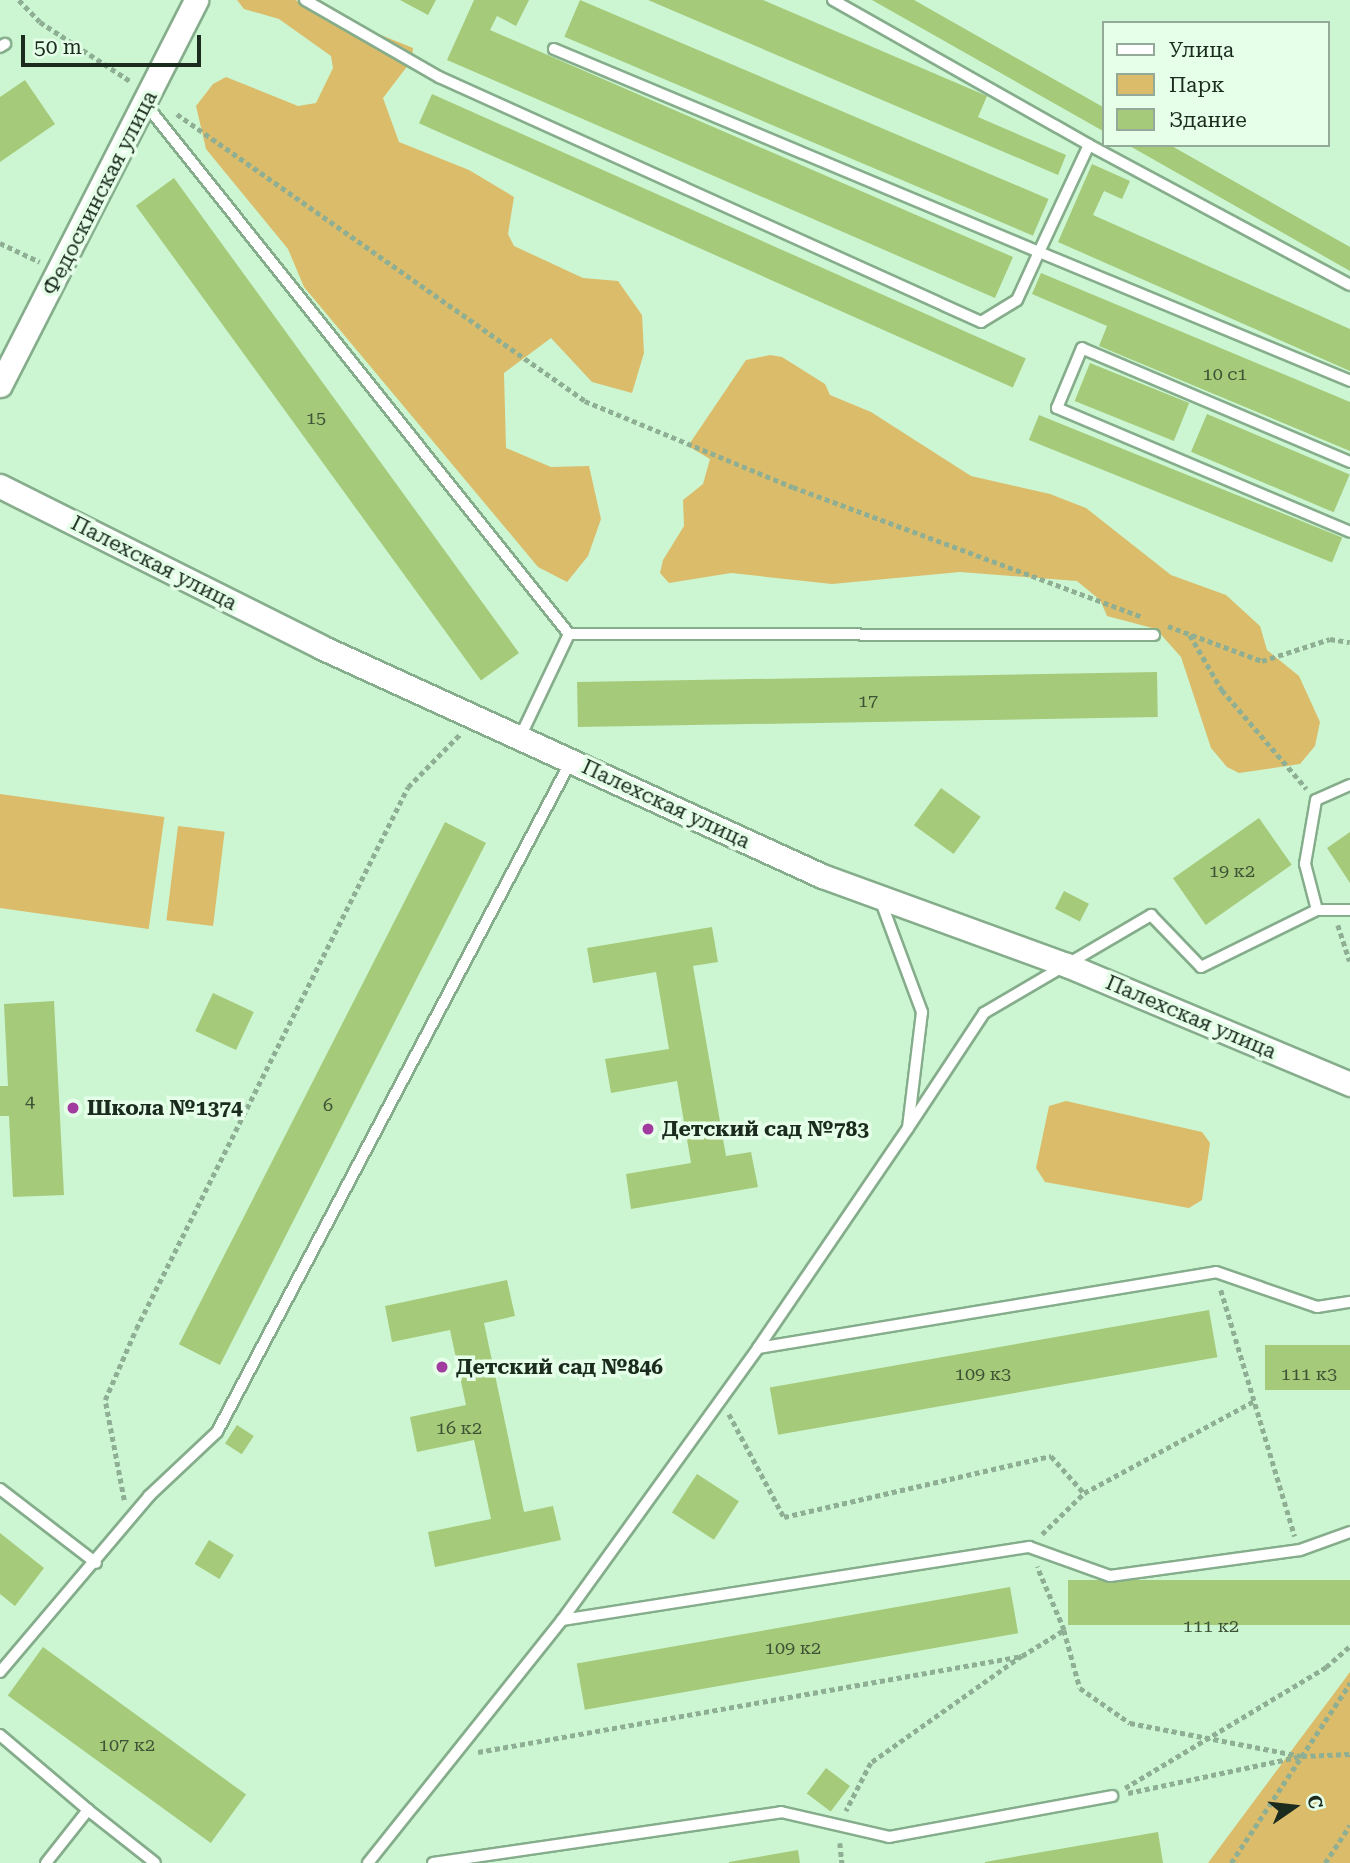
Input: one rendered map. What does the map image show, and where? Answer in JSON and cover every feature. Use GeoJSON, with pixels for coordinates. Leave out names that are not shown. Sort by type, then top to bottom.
{"type":"FeatureCollection","features":[{"type":"Feature","properties":{"kind":"street","name":"Федоскинская улица"},"geometry":{"type":"LineString","coordinates":[[0,385],[149,101],[190,2]]}},
{"type":"Feature","properties":{"kind":"street","name":"Палехская улица"},"geometry":{"type":"LineString","coordinates":[[0,486],[475,718],[570,761],[879,897],[1067,965],[1350,1083]]}},
{"type":"Feature","properties":{"kind":"lane"},"geometry":{"type":"LineString","coordinates":[[305,0],[439,77],[981,322],[1017,300],[1089,145]]}},
{"type":"Feature","properties":{"kind":"lane"},"geometry":{"type":"LineString","coordinates":[[832,0],[1089,145],[1350,285]]}},
{"type":"Feature","properties":{"kind":"lane"},"geometry":{"type":"LineString","coordinates":[[554,49],[1350,381]]}},
{"type":"Feature","properties":{"kind":"lane"},"geometry":{"type":"LineString","coordinates":[[149,101],[569,634]]}},
{"type":"Feature","properties":{"kind":"lane"},"geometry":{"type":"LineString","coordinates":[[1350,462],[1082,348],[1057,408],[1350,532]]}},
{"type":"Feature","properties":{"kind":"lane"},"geometry":{"type":"LineString","coordinates":[[569,634],[1154,635]]}},
{"type":"Feature","properties":{"kind":"lane"},"geometry":{"type":"LineString","coordinates":[[520,737],[569,634]]}},
{"type":"Feature","properties":{"kind":"lane"},"geometry":{"type":"LineString","coordinates":[[0,1672],[96,1563],[128,1521],[217,1432],[570,761]]}},
{"type":"Feature","properties":{"kind":"lane"},"geometry":{"type":"LineString","coordinates":[[1317,910],[1305,864],[1316,800],[1350,785]]}},
{"type":"Feature","properties":{"kind":"lane"},"geometry":{"type":"LineString","coordinates":[[879,897],[922,1012],[908,1128]]}},
{"type":"Feature","properties":{"kind":"lane"},"geometry":{"type":"LineString","coordinates":[[368,1863],[458,1755],[562,1620],[758,1348],[985,1013],[1151,915],[1201,967],[1317,910],[1350,910]]}},
{"type":"Feature","properties":{"kind":"lane"},"geometry":{"type":"LineString","coordinates":[[758,1348],[1216,1272],[1317,1307],[1350,1302]]}},
{"type":"Feature","properties":{"kind":"lane"},"geometry":{"type":"LineString","coordinates":[[0,1489],[96,1563]]}},
{"type":"Feature","properties":{"kind":"lane"},"geometry":{"type":"LineString","coordinates":[[562,1620],[1029,1547],[1110,1576],[1300,1550],[1350,1532]]}},
{"type":"Feature","properties":{"kind":"lane"},"geometry":{"type":"LineString","coordinates":[[0,1735],[155,1863]]}},
{"type":"Feature","properties":{"kind":"lane"},"geometry":{"type":"LineString","coordinates":[[433,1863],[781,1812],[889,1837],[1112,1796]]}},
{"type":"Feature","properties":{"kind":"lane"},"geometry":{"type":"LineString","coordinates":[[47,1863],[88,1810]]}},
{"type":"Feature","properties":{"kind":"path"},"geometry":{"type":"LineString","coordinates":[[19,0],[40,22],[149,101],[585,401],[793,487],[1151,620]]}},
{"type":"Feature","properties":{"kind":"path"},"geometry":{"type":"LineString","coordinates":[[0,243],[60,271]]}},
{"type":"Feature","properties":{"kind":"path"},"geometry":{"type":"LineString","coordinates":[[1164,624],[1262,661],[1330,639],[1350,642]]}},
{"type":"Feature","properties":{"kind":"path"},"geometry":{"type":"LineString","coordinates":[[1190,634],[1222,690],[1316,800]]}},
{"type":"Feature","properties":{"kind":"path"},"geometry":{"type":"LineString","coordinates":[[128,1521],[106,1400],[131,1341],[408,787],[475,718]]}},
{"type":"Feature","properties":{"kind":"path"},"geometry":{"type":"LineString","coordinates":[[1332,908],[1350,961]]}},
{"type":"Feature","properties":{"kind":"path"},"geometry":{"type":"LineString","coordinates":[[1216,1272],[1300,1550]]}},
{"type":"Feature","properties":{"kind":"path"},"geometry":{"type":"LineString","coordinates":[[721,1398],[784,1517],[1051,1456],[1084,1493]]}},
{"type":"Feature","properties":{"kind":"path"},"geometry":{"type":"LineString","coordinates":[[1254,1401],[1084,1493],[1029,1547],[1064,1630],[1080,1688],[1130,1723],[1302,1756]]}},
{"type":"Feature","properties":{"kind":"path"},"geometry":{"type":"LineString","coordinates":[[842,1863],[838,1825],[870,1763],[1022,1656],[1064,1630]]}},
{"type":"Feature","properties":{"kind":"path"},"geometry":{"type":"LineString","coordinates":[[1112,1796],[1203,1737],[1326,1667],[1350,1646]]}},
{"type":"Feature","properties":{"kind":"path"},"geometry":{"type":"LineString","coordinates":[[458,1755],[1022,1656]]}},
{"type":"Feature","properties":{"kind":"path"},"geometry":{"type":"LineString","coordinates":[[1231,1863],[1350,1683]]}},
{"type":"Feature","properties":{"kind":"path"},"geometry":{"type":"LineString","coordinates":[[1112,1796],[1302,1756],[1350,1754]]}},
{"type":"Feature","properties":{"kind":"path"},"geometry":{"type":"LineString","coordinates":[[1325,1863],[1350,1825]]}},
{"type":"Feature","properties":{"kind":"green space"},"geometry":{"type":"Polygon","coordinates":[[[237,0],[295,0],[413,48],[412,60],[383,98],[399,142],[469,170],[514,197],[508,234],[514,246],[583,278],[618,281],[642,315],[644,353],[632,393],[592,382],[551,338],[504,373],[506,448],[551,467],[589,466],[601,519],[588,556],[567,582],[538,567],[304,287],[288,249],[206,149],[196,106],[213,84],[226,77],[298,106],[316,103],[333,68],[331,56],[279,19],[244,9],[237,0]]]}},
{"type":"Feature","properties":{"kind":"green space"},"geometry":{"type":"Polygon","coordinates":[[[770,355],[782,357],[825,384],[830,395],[871,412],[971,476],[1050,494],[1086,508],[1171,575],[1226,595],[1260,626],[1267,650],[1299,676],[1320,722],[1315,746],[1300,764],[1239,773],[1227,767],[1211,748],[1181,657],[1156,629],[1107,616],[1100,600],[1077,581],[960,572],[832,584],[731,573],[669,583],[660,573],[663,560],[684,526],[683,500],[703,484],[710,459],[688,446],[746,360],[770,355]]]}},
{"type":"Feature","properties":{"kind":"green space"},"geometry":{"type":"Polygon","coordinates":[[[0,794],[164,817],[149,929],[0,908],[0,794]]]}},
{"type":"Feature","properties":{"kind":"green space"},"geometry":{"type":"Polygon","coordinates":[[[178,826],[225,832],[213,926],[166,920],[178,826]]]}},
{"type":"Feature","properties":{"kind":"green space"},"geometry":{"type":"Polygon","coordinates":[[[1066,1101],[1202,1132],[1210,1143],[1202,1200],[1189,1208],[1045,1182],[1036,1168],[1049,1106],[1066,1101]]]}},
{"type":"Feature","properties":{"kind":"green space"},"geometry":{"type":"Polygon","coordinates":[[[1350,1672],[1350,1863],[1208,1863],[1350,1672]]]}},
{"type":"Feature","properties":{"kind":"building"},"geometry":{"type":"Polygon","coordinates":[[[400,0],[436,0],[428,15],[400,0]]]}},
{"type":"Feature","properties":{"kind":"building"},"geometry":{"type":"Polygon","coordinates":[[[474,0],[529,0],[516,26],[497,16],[490,30],[1013,257],[995,298],[447,60],[474,0]]]}},
{"type":"Feature","properties":{"kind":"building"},"geometry":{"type":"Polygon","coordinates":[[[580,0],[1049,199],[1033,236],[564,37],[580,0]]]}},
{"type":"Feature","properties":{"kind":"building"},"geometry":{"type":"Polygon","coordinates":[[[648,0],[763,0],[987,96],[978,117],[1066,155],[1058,175],[648,0]]]}},
{"type":"Feature","properties":{"kind":"building"},"geometry":{"type":"Polygon","coordinates":[[[872,0],[914,0],[1102,106],[1102,130],[872,0]]]}},
{"type":"Feature","properties":{"kind":"building"},"geometry":{"type":"Polygon","coordinates":[[[25,80],[55,124],[0,162],[0,97],[25,80]]]}},
{"type":"Feature","properties":{"kind":"building"},"geometry":{"type":"Polygon","coordinates":[[[432,94],[1026,358],[1013,388],[419,123],[432,94]]]}},
{"type":"Feature","properties":{"kind":"building"},"geometry":{"type":"Polygon","coordinates":[[[1132,147],[1174,147],[1350,247],[1350,271],[1132,147]]]}},
{"type":"Feature","properties":{"kind":"building"},"geometry":{"type":"Polygon","coordinates":[[[1092,164],[1130,181],[1122,199],[1104,191],[1093,215],[1350,329],[1350,371],[1058,242],[1092,164]]]}},
{"type":"Feature","properties":{"kind":"building"},"geometry":{"type":"Polygon","coordinates":[[[174,178],[519,653],[481,681],[136,206],[174,178]]]}},
{"type":"Feature","properties":{"kind":"building"},"geometry":{"type":"Polygon","coordinates":[[[1041,273],[1350,402],[1350,451],[1099,346],[1107,326],[1032,294],[1041,273]]]}},
{"type":"Feature","properties":{"kind":"building"},"geometry":{"type":"Polygon","coordinates":[[[1090,363],[1189,403],[1174,441],[1075,401],[1090,363]]]}},
{"type":"Feature","properties":{"kind":"building"},"geometry":{"type":"Polygon","coordinates":[[[1207,414],[1350,475],[1334,512],[1191,452],[1207,414]]]}},
{"type":"Feature","properties":{"kind":"building"},"geometry":{"type":"Polygon","coordinates":[[[1039,415],[1342,537],[1332,563],[1029,440],[1039,415]]]}},
{"type":"Feature","properties":{"kind":"building"},"geometry":{"type":"Polygon","coordinates":[[[1157,672],[1158,717],[578,727],[577,682],[1157,672]]]}},
{"type":"Feature","properties":{"kind":"building"},"geometry":{"type":"Polygon","coordinates":[[[941,788],[981,817],[954,854],[914,825],[941,788]]]}},
{"type":"Feature","properties":{"kind":"building"},"geometry":{"type":"Polygon","coordinates":[[[1259,818],[1292,865],[1206,925],[1173,878],[1259,818]]]}},
{"type":"Feature","properties":{"kind":"building"},"geometry":{"type":"Polygon","coordinates":[[[445,822],[486,843],[220,1365],[179,1344],[445,822]]]}},
{"type":"Feature","properties":{"kind":"building"},"geometry":{"type":"Polygon","coordinates":[[[1350,832],[1350,883],[1327,848],[1350,832]]]}},
{"type":"Feature","properties":{"kind":"building"},"geometry":{"type":"Polygon","coordinates":[[[1064,891],[1089,904],[1080,922],[1055,909],[1064,891]]]}},
{"type":"Feature","properties":{"kind":"building"},"geometry":{"type":"Polygon","coordinates":[[[712,927],[718,962],[693,966],[726,1156],[751,1152],[758,1187],[631,1209],[626,1174],[691,1163],[677,1081],[611,1093],[605,1059],[669,1049],[656,972],[593,983],[587,948],[712,927]]]}},
{"type":"Feature","properties":{"kind":"building"},"geometry":{"type":"Polygon","coordinates":[[[213,993],[254,1012],[236,1050],[195,1031],[213,993]]]}},
{"type":"Feature","properties":{"kind":"building"},"geometry":{"type":"Polygon","coordinates":[[[54,1001],[64,1195],[13,1197],[9,1116],[0,1116],[0,1086],[8,1086],[4,1004],[54,1001]]]}},
{"type":"Feature","properties":{"kind":"building"},"geometry":{"type":"Polygon","coordinates":[[[507,1280],[515,1316],[484,1323],[524,1512],[553,1506],[561,1540],[435,1567],[428,1532],[491,1519],[474,1440],[417,1452],[410,1417],[466,1405],[450,1330],[392,1342],[385,1306],[507,1280]]]}},
{"type":"Feature","properties":{"kind":"building"},"geometry":{"type":"Polygon","coordinates":[[[1209,1310],[1217,1357],[778,1435],[770,1387],[1209,1310]]]}},
{"type":"Feature","properties":{"kind":"building"},"geometry":{"type":"Polygon","coordinates":[[[1265,1345],[1350,1345],[1350,1390],[1265,1390],[1265,1345]]]}},
{"type":"Feature","properties":{"kind":"building"},"geometry":{"type":"Polygon","coordinates":[[[237,1425],[254,1436],[242,1454],[225,1443],[237,1425]]]}},
{"type":"Feature","properties":{"kind":"building"},"geometry":{"type":"Polygon","coordinates":[[[697,1474],[739,1501],[714,1540],[672,1513],[697,1474]]]}},
{"type":"Feature","properties":{"kind":"building"},"geometry":{"type":"Polygon","coordinates":[[[0,1533],[44,1568],[15,1606],[0,1594],[0,1533]]]}},
{"type":"Feature","properties":{"kind":"building"},"geometry":{"type":"Polygon","coordinates":[[[209,1540],[234,1555],[219,1579],[195,1564],[209,1540]]]}},
{"type":"Feature","properties":{"kind":"building"},"geometry":{"type":"Polygon","coordinates":[[[1068,1580],[1350,1580],[1350,1625],[1068,1625],[1068,1580]]]}},
{"type":"Feature","properties":{"kind":"building"},"geometry":{"type":"Polygon","coordinates":[[[1010,1587],[1018,1633],[585,1710],[577,1663],[1010,1587]]]}},
{"type":"Feature","properties":{"kind":"building"},"geometry":{"type":"Polygon","coordinates":[[[43,1647],[246,1795],[211,1843],[8,1696],[43,1647]]]}},
{"type":"Feature","properties":{"kind":"building"},"geometry":{"type":"Polygon","coordinates":[[[826,1768],[850,1786],[831,1812],[807,1794],[826,1768]]]}},
{"type":"Feature","properties":{"kind":"building"},"geometry":{"type":"Polygon","coordinates":[[[1158,1832],[1163,1863],[985,1863],[985,1862],[1158,1832]]]}},
{"type":"Feature","properties":{"kind":"building"},"geometry":{"type":"Polygon","coordinates":[[[798,1850],[800,1863],[729,1863],[729,1862],[798,1850]]]}},
{"type":"Feature","properties":{"kind":"place","name":"Школа №1374"},"geometry":{"type":"Point","coordinates":[73,1108]}},
{"type":"Feature","properties":{"kind":"place","name":"Детский сад №783"},"geometry":{"type":"Point","coordinates":[648,1129]}},
{"type":"Feature","properties":{"kind":"place","name":"Детский сад №846"},"geometry":{"type":"Point","coordinates":[442,1367]}}]}
